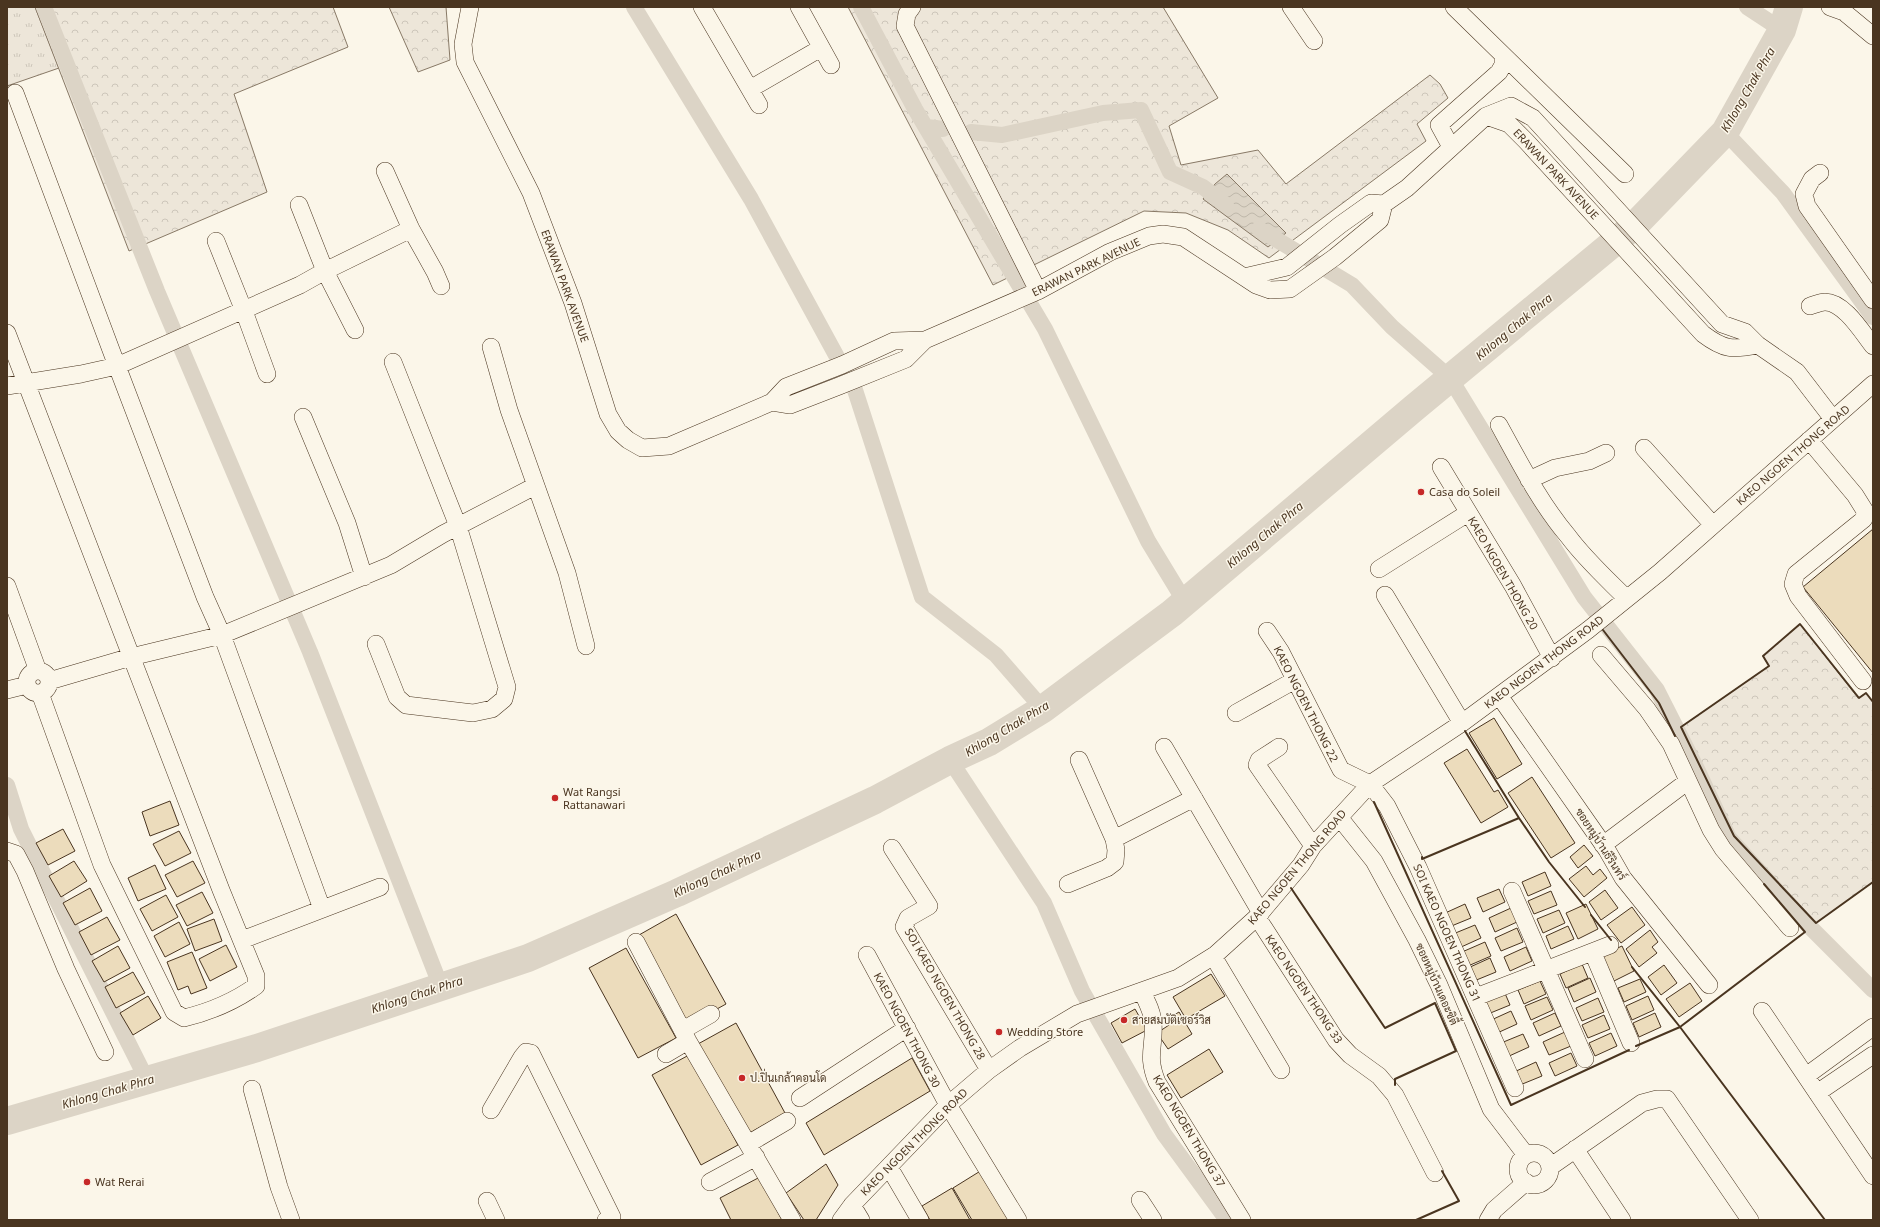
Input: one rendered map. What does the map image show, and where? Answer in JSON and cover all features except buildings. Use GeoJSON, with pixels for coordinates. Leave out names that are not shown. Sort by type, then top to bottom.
{"type":"FeatureCollection","features":[{"type":"Feature","properties":{"kind":"street","name":"ERAWAN PARK AVENUE"},"geometry":{"type":"LineString","coordinates":[[470,7],[463,44],[466,62],[531,193],[574,303],[608,414],[618,431],[628,440],[642,448],[669,446],[772,402],[786,387],[842,365],[894,341],[925,340],[1011,304],[1110,252],[1149,236],[1163,234],[1183,237],[1256,285],[1270,290],[1290,289],[1335,257],[1380,220],[1384,204]]}},
{"type":"Feature","properties":{"kind":"street"},"geometry":{"type":"LineString","coordinates":[[702,7],[760,105]]}},
{"type":"Feature","properties":{"kind":"street"},"geometry":{"type":"LineString","coordinates":[[799,7],[831,65]]}},
{"type":"Feature","properties":{"kind":"street"},"geometry":{"type":"LineString","coordinates":[[912,7],[906,14],[905,26],[1038,291]]}},
{"type":"Feature","properties":{"kind":"street"},"geometry":{"type":"LineString","coordinates":[[1291,7],[1314,41]]}},
{"type":"Feature","properties":{"kind":"street"},"geometry":{"type":"LineString","coordinates":[[1454,7],[1626,174]]}},
{"type":"Feature","properties":{"kind":"street"},"geometry":{"type":"LineString","coordinates":[[1837,10],[1873,36]]}},
{"type":"Feature","properties":{"kind":"street"},"geometry":{"type":"LineString","coordinates":[[750,89],[822,48]]}},
{"type":"Feature","properties":{"kind":"street"},"geometry":{"type":"LineString","coordinates":[[1451,147],[1439,125],[1499,72],[1503,65],[1504,55]]}},
{"type":"Feature","properties":{"kind":"street"},"geometry":{"type":"LineString","coordinates":[[14,94],[116,366],[205,597],[222,635],[322,909]]}},
{"type":"Feature","properties":{"kind":"street","name":"ERAWAN PARK AVENUE"},"geometry":{"type":"LineString","coordinates":[[1486,116],[1511,106],[1533,118],[1714,316],[1722,324],[1745,332],[1758,345],[1797,372],[1834,419]]}},
{"type":"Feature","properties":{"kind":"street","name":"ERAWAN PARK AVENUE"},"geometry":{"type":"LineString","coordinates":[[1486,116],[1509,124],[1526,141],[1703,334],[1718,345],[1739,349],[1758,345]]}},
{"type":"Feature","properties":{"kind":"street"},"geometry":{"type":"LineString","coordinates":[[1244,277],[1287,267],[1370,203],[1384,204],[1407,188],[1486,116]]}},
{"type":"Feature","properties":{"kind":"street"},"geometry":{"type":"LineString","coordinates":[[385,171],[410,229],[441,286]]}},
{"type":"Feature","properties":{"kind":"street"},"geometry":{"type":"LineString","coordinates":[[1820,173],[1812,179],[1804,194],[1808,206],[1873,300]]}},
{"type":"Feature","properties":{"kind":"street"},"geometry":{"type":"LineString","coordinates":[[298,205],[325,271],[355,330]]}},
{"type":"Feature","properties":{"kind":"street"},"geometry":{"type":"LineString","coordinates":[[7,386],[81,374],[116,366],[244,311],[300,285],[410,229]]}},
{"type":"Feature","properties":{"kind":"street"},"geometry":{"type":"LineString","coordinates":[[216,241],[267,374]]}},
{"type":"Feature","properties":{"kind":"street"},"geometry":{"type":"LineString","coordinates":[[1810,306],[1824,301],[1843,309],[1873,346]]}},
{"type":"Feature","properties":{"kind":"street"},"geometry":{"type":"LineString","coordinates":[[7,333],[221,890],[256,976],[256,986],[242,996],[200,1014],[184,1018],[174,1012],[102,865],[38,682],[7,586]]}},
{"type":"Feature","properties":{"kind":"street","name":"ERAWAN PARK AVENUE"},"geometry":{"type":"LineString","coordinates":[[772,402],[790,404],[906,359],[925,340]]}},
{"type":"Feature","properties":{"kind":"street"},"geometry":{"type":"LineString","coordinates":[[491,347],[535,486],[566,573],[586,646]]}},
{"type":"Feature","properties":{"kind":"street"},"geometry":{"type":"LineString","coordinates":[[376,644],[397,697],[406,705],[473,714],[492,709],[504,699],[506,688],[458,526],[393,362]]}},
{"type":"Feature","properties":{"kind":"street","name":"KAEO NGOEN THONG ROAD"},"geometry":{"type":"LineString","coordinates":[[841,1220],[852,1205],[948,1105],[989,1070],[1020,1048],[1077,1014],[1178,978],[1213,956],[1259,915],[1301,866],[1313,846],[1370,784],[1500,697],[1588,630],[1713,525],[1873,384]]}},
{"type":"Feature","properties":{"kind":"street"},"geometry":{"type":"LineString","coordinates":[[302,418],[347,523],[364,577]]}},
{"type":"Feature","properties":{"kind":"street"},"geometry":{"type":"LineString","coordinates":[[1499,425],[1529,480],[1567,536],[1595,568],[1621,603]]}},
{"type":"Feature","properties":{"kind":"street"},"geometry":{"type":"LineString","coordinates":[[1809,440],[1855,495],[1864,511],[1864,519],[1796,574],[1793,584],[1798,596],[1863,681]]}},
{"type":"Feature","properties":{"kind":"street"},"geometry":{"type":"LineString","coordinates":[[1644,448],[1713,525]]}},
{"type":"Feature","properties":{"kind":"street"},"geometry":{"type":"LineString","coordinates":[[1529,480],[1555,468],[1588,461],[1606,453]]}},
{"type":"Feature","properties":{"kind":"street","name":"KAEO NGOEN THONG 20"},"geometry":{"type":"LineString","coordinates":[[1441,467],[1513,586],[1552,658]]}},
{"type":"Feature","properties":{"kind":"street"},"geometry":{"type":"LineString","coordinates":[[7,690],[131,657],[222,635],[391,565],[458,526],[535,486]]}},
{"type":"Feature","properties":{"kind":"street"},"geometry":{"type":"LineString","coordinates":[[1379,569],[1468,513]]}},
{"type":"Feature","properties":{"kind":"street"},"geometry":{"type":"LineString","coordinates":[[1385,595],[1462,723]]}},
{"type":"Feature","properties":{"kind":"street","name":"KAEO NGOEN THONG 22"},"geometry":{"type":"LineString","coordinates":[[1267,631],[1281,652],[1341,770],[1370,784]]}},
{"type":"Feature","properties":{"kind":"street"},"geometry":{"type":"LineString","coordinates":[[1601,655],[1647,709],[1671,744],[1711,830],[1724,849],[1790,928]]}},
{"type":"Feature","properties":{"kind":"street"},"geometry":{"type":"LineString","coordinates":[[1236,713],[1295,680]]}},
{"type":"Feature","properties":{"kind":"street","name":"ซอยหมู่บ้านธีรินทร์"},"geometry":{"type":"LineString","coordinates":[[1500,697],[1603,845],[1623,878],[1709,985]]}},
{"type":"Feature","properties":{"kind":"street","name":"KAEO NGOEN THONG 33"},"geometry":{"type":"LineString","coordinates":[[1164,747],[1259,915],[1336,1040],[1350,1055],[1379,1076],[1395,1095],[1435,1173]]}},
{"type":"Feature","properties":{"kind":"street"},"geometry":{"type":"LineString","coordinates":[[1279,747],[1259,760],[1257,765],[1313,846]]}},
{"type":"Feature","properties":{"kind":"street"},"geometry":{"type":"LineString","coordinates":[[1068,884],[1107,868],[1115,862],[1116,850],[1114,839],[1079,760]]}},
{"type":"Feature","properties":{"kind":"street"},"geometry":{"type":"LineString","coordinates":[[1603,845],[1688,781]]}},
{"type":"Feature","properties":{"kind":"street","name":"SOI KAEO NGOEN THONG 31"},"geometry":{"type":"LineString","coordinates":[[1370,784],[1387,806],[1418,867],[1515,1088]]}},
{"type":"Feature","properties":{"kind":"street"},"geometry":{"type":"LineString","coordinates":[[1114,839],[1194,798]]}},
{"type":"Feature","properties":{"kind":"street","name":"ซอยหมู่บ้านเดอะซิตี้"},"geometry":{"type":"LineString","coordinates":[[1339,817],[1374,861],[1436,978],[1491,1109],[1526,1155]]}},
{"type":"Feature","properties":{"kind":"street","name":"SOI KAEO NGOEN THONG 28"},"geometry":{"type":"LineString","coordinates":[[892,848],[929,906],[908,918],[904,927],[989,1070]]}},
{"type":"Feature","properties":{"kind":"street"},"geometry":{"type":"LineString","coordinates":[[7,851],[16,854],[25,871],[66,969],[105,1052]]}},
{"type":"Feature","properties":{"kind":"street"},"geometry":{"type":"LineString","coordinates":[[242,940],[380,887]]}},
{"type":"Feature","properties":{"kind":"street"},"geometry":{"type":"LineString","coordinates":[[1512,891],[1585,1059]]}},
{"type":"Feature","properties":{"kind":"street"},"geometry":{"type":"LineString","coordinates":[[636,942],[686,1036],[792,1220]]}},
{"type":"Feature","properties":{"kind":"street"},"geometry":{"type":"LineString","coordinates":[[1476,997],[1546,969],[1593,953],[1610,945]]}},
{"type":"Feature","properties":{"kind":"street"},"geometry":{"type":"LineString","coordinates":[[1593,953],[1631,1043]]}},
{"type":"Feature","properties":{"kind":"street","name":"KAEO NGOEN THONG 30"},"geometry":{"type":"LineString","coordinates":[[867,955],[948,1105],[1018,1220]]}},
{"type":"Feature","properties":{"kind":"street"},"geometry":{"type":"LineString","coordinates":[[1213,956],[1281,1070]]}},
{"type":"Feature","properties":{"kind":"street","name":"KAEO NGOEN THONG 37"},"geometry":{"type":"LineString","coordinates":[[1142,992],[1151,1011],[1151,1068],[1157,1082],[1242,1220]]}},
{"type":"Feature","properties":{"kind":"street"},"geometry":{"type":"LineString","coordinates":[[1762,1011],[1873,1176]]}},
{"type":"Feature","properties":{"kind":"street"},"geometry":{"type":"LineString","coordinates":[[666,1054],[710,1014]]}},
{"type":"Feature","properties":{"kind":"street"},"geometry":{"type":"LineString","coordinates":[[1806,1076],[1873,1027]]}},
{"type":"Feature","properties":{"kind":"street"},"geometry":{"type":"LineString","coordinates":[[800,1098],[907,1028]]}},
{"type":"Feature","properties":{"kind":"street"},"geometry":{"type":"LineString","coordinates":[[491,1110],[522,1057],[526,1052],[531,1053],[612,1217],[606,1220]]}},
{"type":"Feature","properties":{"kind":"street"},"geometry":{"type":"LineString","coordinates":[[1817,1093],[1873,1055]]}},
{"type":"Feature","properties":{"kind":"street"},"geometry":{"type":"LineString","coordinates":[[252,1089],[279,1187],[292,1220]]}},
{"type":"Feature","properties":{"kind":"street"},"geometry":{"type":"LineString","coordinates":[[1550,1167],[1545,1158],[1541,1155],[1531,1153],[1522,1159],[1518,1169],[1522,1179],[1536,1185],[1545,1180],[1550,1167],[1642,1103],[1657,1098],[1667,1100],[1750,1220]]}},
{"type":"Feature","properties":{"kind":"street"},"geometry":{"type":"LineString","coordinates":[[710,1182],[752,1151],[787,1122]]}},
{"type":"Feature","properties":{"kind":"street"},"geometry":{"type":"LineString","coordinates":[[1575,1149],[1622,1220]]}},
{"type":"Feature","properties":{"kind":"street"},"geometry":{"type":"LineString","coordinates":[[889,1167],[920,1220]]}},
{"type":"Feature","properties":{"kind":"street"},"geometry":{"type":"LineString","coordinates":[[1488,1220],[1494,1210],[1526,1182]]}},
{"type":"Feature","properties":{"kind":"street"},"geometry":{"type":"LineString","coordinates":[[1140,1200],[1153,1220]]}},
{"type":"Feature","properties":{"kind":"street"},"geometry":{"type":"LineString","coordinates":[[487,1201],[496,1220]]}},
{"type":"Feature","properties":{"kind":"street"},"geometry":{"type":"LineString","coordinates":[[852,1205],[861,1220]]}},
{"type":"Feature","properties":{"kind":"green space"},"geometry":{"type":"Polygon","coordinates":[[[7,7],[35,7],[59,68],[7,86],[7,7]]]}},
{"type":"Feature","properties":{"kind":"green space"},"geometry":{"type":"Polygon","coordinates":[[[35,7],[333,7],[348,47],[234,94],[267,192],[129,251],[35,7]]]}},
{"type":"Feature","properties":{"kind":"green space"},"geometry":{"type":"Polygon","coordinates":[[[389,7],[446,7],[450,60],[418,72],[389,7]]]}},
{"type":"Feature","properties":{"kind":"green space"},"geometry":{"type":"Polygon","coordinates":[[[848,7],[1163,7],[1218,98],[1169,126],[1181,165],[1258,150],[1286,184],[1430,75],[1440,84],[1448,98],[1417,124],[1426,141],[1269,258],[1228,230],[1186,213],[1144,211],[993,285],[848,7]]]}},
{"type":"Feature","properties":{"kind":"green space"},"geometry":{"type":"Polygon","coordinates":[[[1800,624],[1858,698],[1866,693],[1873,702],[1873,882],[1816,923],[1734,836],[1681,727],[1769,666],[1763,656],[1800,624]]]}},
{"type":"Feature","properties":{"kind":"water"},"geometry":{"type":"Polygon","coordinates":[[[1227,174],[1286,233],[1268,247],[1203,199],[1215,184],[1227,174]]]}},
{"type":"Feature","properties":{"kind":"waterway"},"geometry":{"type":"LineString","coordinates":[[44,7],[157,291],[310,652],[441,987]]}},
{"type":"Feature","properties":{"kind":"waterway"},"geometry":{"type":"LineString","coordinates":[[634,7],[751,199],[855,390],[922,597],[996,655],[1043,709]]}},
{"type":"Feature","properties":{"kind":"waterway"},"geometry":{"type":"LineString","coordinates":[[861,7],[915,109],[1045,329],[1148,541],[1185,602]]}},
{"type":"Feature","properties":{"kind":"waterway"},"geometry":{"type":"LineString","coordinates":[[1747,7],[1782,30]]}},
{"type":"Feature","properties":{"kind":"waterway","name":"Khlong Chak Phra"},"geometry":{"type":"LineString","coordinates":[[7,1121],[257,1048],[528,958],[677,893],[875,800],[950,760],[989,742],[1043,709],[1172,613],[1414,408],[1635,225],[1725,132],[1782,30],[1789,7]]}},
{"type":"Feature","properties":{"kind":"waterway"},"geometry":{"type":"LineString","coordinates":[[971,132],[1002,135],[1103,113],[1141,110],[1170,172],[1203,187],[1226,205]]}},
{"type":"Feature","properties":{"kind":"waterway"},"geometry":{"type":"LineString","coordinates":[[927,127],[943,129]]}},
{"type":"Feature","properties":{"kind":"waterway"},"geometry":{"type":"LineString","coordinates":[[1725,132],[1783,193],[1873,317]]}},
{"type":"Feature","properties":{"kind":"waterway"},"geometry":{"type":"LineString","coordinates":[[1259,229],[1352,285],[1392,327],[1450,378],[1584,597],[1657,690],[1698,771],[1729,838],[1809,926],[1873,990]]}},
{"type":"Feature","properties":{"kind":"waterway"},"geometry":{"type":"LineString","coordinates":[[950,760],[1044,903],[1082,991],[1164,1134],[1227,1220]]}},
{"type":"Feature","properties":{"kind":"waterway"},"geometry":{"type":"LineString","coordinates":[[7,785],[21,829],[147,1080]]}},
{"type":"Feature","properties":{"kind":"wall"},"geometry":{"type":"LineString","coordinates":[[1873,702],[1866,693],[1859,698],[1800,624],[1763,656],[1769,666],[1681,727],[1734,836],[1816,923],[1873,882]]}},
{"type":"Feature","properties":{"kind":"wall"},"geometry":{"type":"LineString","coordinates":[[1603,630],[1659,703],[1675,736]]}},
{"type":"Feature","properties":{"kind":"wall"},"geometry":{"type":"LineString","coordinates":[[1465,731],[1519,818]]}},
{"type":"Feature","properties":{"kind":"wall"},"geometry":{"type":"LineString","coordinates":[[1374,802],[1511,1105],[1629,1050]]}},
{"type":"Feature","properties":{"kind":"wall"},"geometry":{"type":"LineString","coordinates":[[1422,857],[1422,859],[1519,818],[1549,862],[1585,907]]}},
{"type":"Feature","properties":{"kind":"wall"},"geometry":{"type":"LineString","coordinates":[[1632,967],[1680,1027],[1805,932],[1764,884]]}},
{"type":"Feature","properties":{"kind":"wall"},"geometry":{"type":"LineString","coordinates":[[1291,888],[1385,1028],[1435,1003],[1456,1051],[1395,1079],[1395,1085]]}},
{"type":"Feature","properties":{"kind":"wall"},"geometry":{"type":"LineString","coordinates":[[1591,915],[1611,940]]}},
{"type":"Feature","properties":{"kind":"wall"},"geometry":{"type":"LineString","coordinates":[[1636,1046],[1680,1027],[1825,1220]]}},
{"type":"Feature","properties":{"kind":"wall"},"geometry":{"type":"LineString","coordinates":[[1416,1220],[1459,1201],[1442,1171]]}},
{"type":"Feature","properties":{"kind":"place","name":"Casa do Soleil"},"geometry":{"type":"Point","coordinates":[1421,492]}},
{"type":"Feature","properties":{"kind":"place","name":"Wat Rangsi Rattanawari"},"geometry":{"type":"Point","coordinates":[555,798]}},
{"type":"Feature","properties":{"kind":"place","name":"สายสมบัติเซอร์วิส"},"geometry":{"type":"Point","coordinates":[1124,1020]}},
{"type":"Feature","properties":{"kind":"place","name":"Wedding Store"},"geometry":{"type":"Point","coordinates":[999,1032]}},
{"type":"Feature","properties":{"kind":"place","name":"ป.ปิ่นเกล้าคอนโด"},"geometry":{"type":"Point","coordinates":[742,1078]}},
{"type":"Feature","properties":{"kind":"place","name":"Wat Rerai"},"geometry":{"type":"Point","coordinates":[87,1182]}}]}
